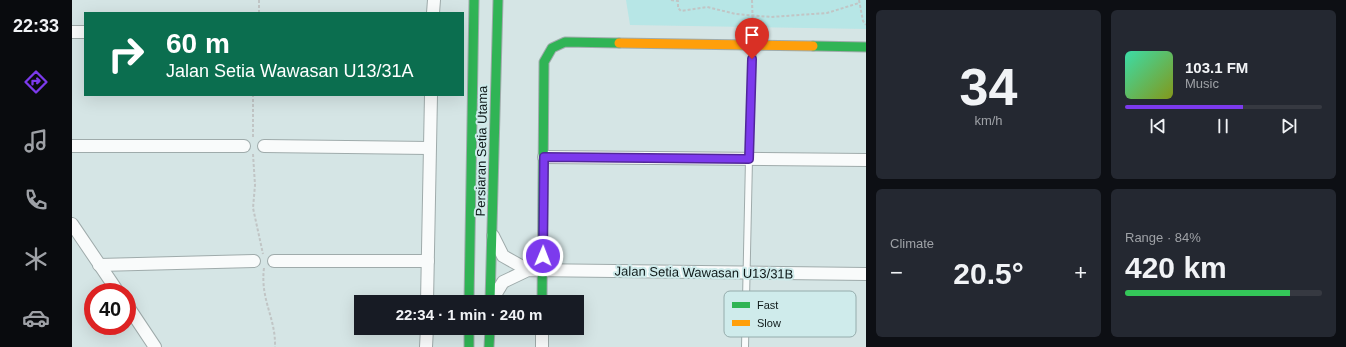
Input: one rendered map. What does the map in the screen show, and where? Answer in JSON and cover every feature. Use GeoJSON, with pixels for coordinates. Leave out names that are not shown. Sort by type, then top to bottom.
{"type":"FeatureCollection","features":[{"type":"Feature","properties":{"kind":"street"},"geometry":{"type":"LineString","coordinates":[[433,12],[434,0]]}},
{"type":"Feature","properties":{"kind":"street","name":"Persiaran Setia Utama"},"geometry":{"type":"LineString","coordinates":[[469,295],[474,0]]}},
{"type":"Feature","properties":{"kind":"street","name":"Persiaran Setia Utama"},"geometry":{"type":"LineString","coordinates":[[491,295],[498,0]]}},
{"type":"Feature","properties":{"kind":"street"},"geometry":{"type":"LineString","coordinates":[[72,32],[84,32]]}},
{"type":"Feature","properties":{"kind":"street"},"geometry":{"type":"LineString","coordinates":[[542,295],[544,62],[552,48],[565,42],[866,47]]}},
{"type":"Feature","properties":{"kind":"street"},"geometry":{"type":"LineString","coordinates":[[427,295],[431,96]]}},
{"type":"Feature","properties":{"kind":"street"},"geometry":{"type":"LineString","coordinates":[[72,146],[250,147]]}},
{"type":"Feature","properties":{"kind":"street"},"geometry":{"type":"LineString","coordinates":[[264,146],[429,148]]}},
{"type":"Feature","properties":{"kind":"street"},"geometry":{"type":"LineString","coordinates":[[544,157],[866,160]]}},
{"type":"Feature","properties":{"kind":"street"},"geometry":{"type":"LineString","coordinates":[[72,224],[112,283]]}},
{"type":"Feature","properties":{"kind":"street"},"geometry":{"type":"LineString","coordinates":[[492,233],[497,247],[503,256],[528,270]]}},
{"type":"Feature","properties":{"kind":"street"},"geometry":{"type":"LineString","coordinates":[[100,265],[264,260],[428,261]]}},
{"type":"Feature","properties":{"kind":"street"},"geometry":{"type":"LineString","coordinates":[[495,295],[503,282],[528,270]]}},
{"type":"Feature","properties":{"kind":"street","name":"Jalan Setia Wawasan U13/31B"},"geometry":{"type":"LineString","coordinates":[[528,270],[866,274]]}},
{"type":"Feature","properties":{"kind":"street"},"geometry":{"type":"LineString","coordinates":[[136,318],[156,347]]}},
{"type":"Feature","properties":{"kind":"street"},"geometry":{"type":"LineString","coordinates":[[426,347],[427,335]]}},
{"type":"Feature","properties":{"kind":"street"},"geometry":{"type":"LineString","coordinates":[[469,335],[469,347]]}},
{"type":"Feature","properties":{"kind":"street"},"geometry":{"type":"LineString","coordinates":[[490,335],[490,347]]}},
{"type":"Feature","properties":{"kind":"street"},"geometry":{"type":"LineString","coordinates":[[542,335],[542,347]]}},
{"type":"Feature","properties":{"kind":"lane"},"geometry":{"type":"LineString","coordinates":[[746,291],[753,44]]}},
{"type":"Feature","properties":{"kind":"lane"},"geometry":{"type":"LineString","coordinates":[[745,337],[745,347]]}},
{"type":"Feature","properties":{"kind":"path"},"geometry":{"type":"LineString","coordinates":[[259,12],[260,0]]}},
{"type":"Feature","properties":{"kind":"path"},"geometry":{"type":"LineString","coordinates":[[671,0],[678,1],[678,8],[681,11],[707,7],[736,14],[771,17],[827,13],[859,3]]}},
{"type":"Feature","properties":{"kind":"path"},"geometry":{"type":"LineString","coordinates":[[752,0],[754,16],[753,44]]}},
{"type":"Feature","properties":{"kind":"path"},"geometry":{"type":"LineString","coordinates":[[858,0],[863,21],[866,25]]}},
{"type":"Feature","properties":{"kind":"path"},"geometry":{"type":"LineString","coordinates":[[254,96],[250,147],[255,185],[253,208],[264,260],[262,285],[265,301],[273,326],[275,347]]}},
{"type":"Feature","properties":{"kind":"shaded area"},"geometry":{"type":"Polygon","coordinates":[[[626,0],[866,0],[866,29],[630,25],[626,0]]]}},
{"type":"Feature","properties":{"kind":"traffic: fast"},"geometry":{"type":"LineString","coordinates":[[469,295],[474,0]]}},
{"type":"Feature","properties":{"kind":"traffic: fast"},"geometry":{"type":"LineString","coordinates":[[490,295],[498,0]]}},
{"type":"Feature","properties":{"kind":"traffic: fast"},"geometry":{"type":"LineString","coordinates":[[542,295],[544,62],[552,48],[565,42],[619,43]]}},
{"type":"Feature","properties":{"kind":"traffic: fast"},"geometry":{"type":"LineString","coordinates":[[813,46],[866,47]]}},
{"type":"Feature","properties":{"kind":"traffic: fast"},"geometry":{"type":"LineString","coordinates":[[469,335],[469,347]]}},
{"type":"Feature","properties":{"kind":"traffic: fast"},"geometry":{"type":"LineString","coordinates":[[489,347],[490,335]]}},
{"type":"Feature","properties":{"kind":"traffic: slow"},"geometry":{"type":"LineString","coordinates":[[619,43],[813,46]]}},
{"type":"Feature","properties":{"kind":"route"},"geometry":{"type":"LineString","coordinates":[[543,256],[544,157],[749,159],[752,59]]}}]}
